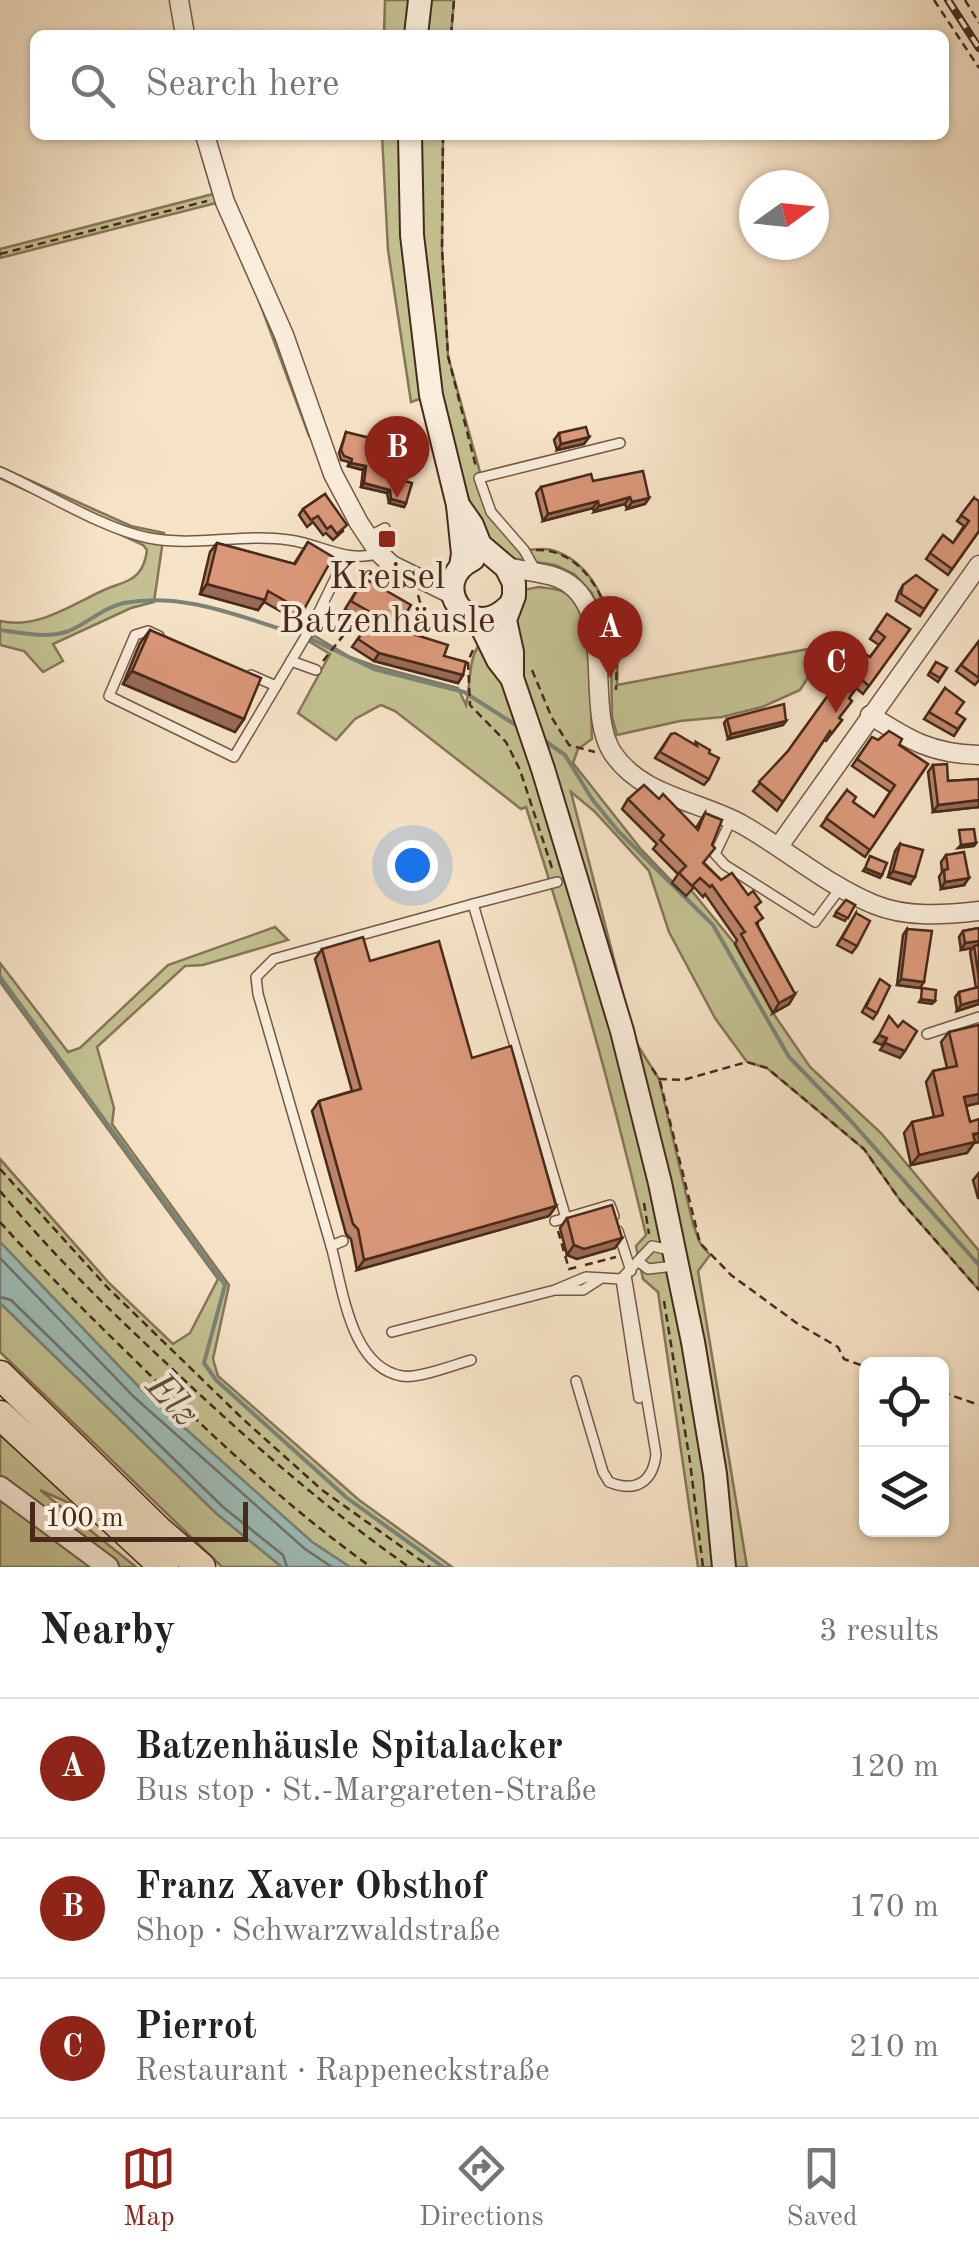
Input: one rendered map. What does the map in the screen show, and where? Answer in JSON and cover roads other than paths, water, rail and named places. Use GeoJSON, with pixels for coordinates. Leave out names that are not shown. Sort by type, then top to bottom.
{"type":"FeatureCollection","features":[{"type":"Feature","properties":{"kind":"highway"},"geometry":{"type":"LineString","coordinates":[[0,1376],[201,1567]]}},
{"type":"Feature","properties":{"kind":"highway"},"geometry":{"type":"LineString","coordinates":[[0,1415],[164,1567]]}},
{"type":"Feature","properties":{"kind":"main road"},"geometry":{"type":"LineString","coordinates":[[417,30],[420,0]]}},
{"type":"Feature","properties":{"kind":"main road"},"geometry":{"type":"LineString","coordinates":[[410,140],[412,235],[431,395],[458,505],[457,578],[462,610],[478,619],[498,660],[522,674]]}},
{"type":"Feature","properties":{"kind":"main road"},"geometry":{"type":"LineString","coordinates":[[458,505],[480,545],[501,563],[511,598],[505,620],[522,674],[526,716],[622,1031],[660,1183],[664,1258],[696,1360],[724,1567]]}},
{"type":"Feature","properties":{"kind":"main road"},"geometry":{"type":"LineString","coordinates":[[457,578],[478,558],[501,563]]}},
{"type":"Feature","properties":{"kind":"main road"},"geometry":{"type":"LineString","coordinates":[[478,619],[498,616],[511,598]]}},
{"type":"Feature","properties":{"kind":"street"},"geometry":{"type":"LineString","coordinates":[[179,0],[184,30]]}},
{"type":"Feature","properties":{"kind":"street"},"geometry":{"type":"LineString","coordinates":[[207,140],[224,196],[284,334],[333,474],[392,565],[420,580],[457,578]]}},
{"type":"Feature","properties":{"kind":"street"},"geometry":{"type":"LineString","coordinates":[[501,563],[555,576],[582,598],[597,639],[602,728],[614,755],[644,782],[732,819],[876,906],[912,913],[979,912]]}},
{"type":"Feature","properties":{"kind":"street"},"geometry":{"type":"LineString","coordinates":[[779,846],[979,565]]}},
{"type":"Feature","properties":{"kind":"street"},"geometry":{"type":"LineString","coordinates":[[511,598],[538,574]]}},
{"type":"Feature","properties":{"kind":"street"},"geometry":{"type":"LineString","coordinates":[[870,716],[920,746],[952,755],[979,755]]}},
{"type":"Feature","properties":{"kind":"street"},"geometry":{"type":"LineString","coordinates":[[0,1488],[108,1567]]}},
{"type":"Feature","properties":{"kind":"lane"},"geometry":{"type":"LineString","coordinates":[[538,574],[524,550],[490,512],[479,478],[620,443]]}},
{"type":"Feature","properties":{"kind":"lane"},"geometry":{"type":"LineString","coordinates":[[0,472],[148,538],[207,540],[254,536],[292,540],[364,558],[378,539]]}},
{"type":"Feature","properties":{"kind":"lane"},"geometry":{"type":"LineString","coordinates":[[166,639],[148,631],[135,635],[109,696],[234,757],[322,606],[346,556]]}},
{"type":"Feature","properties":{"kind":"lane"},"geometry":{"type":"LineString","coordinates":[[291,661],[316,670]]}},
{"type":"Feature","properties":{"kind":"lane"},"geometry":{"type":"LineString","coordinates":[[240,670],[276,686]]}},
{"type":"Feature","properties":{"kind":"lane"},"geometry":{"type":"LineString","coordinates":[[732,819],[715,854],[725,865],[815,922],[841,887]]}},
{"type":"Feature","properties":{"kind":"lane"},"geometry":{"type":"LineString","coordinates":[[471,1360],[405,1377],[376,1367],[357,1337],[256,977],[274,959],[557,882]]}},
{"type":"Feature","properties":{"kind":"lane"},"geometry":{"type":"LineString","coordinates":[[473,904],[560,1220],[610,1205],[626,1254],[624,1312],[638,1398]]}},
{"type":"Feature","properties":{"kind":"lane"},"geometry":{"type":"LineString","coordinates":[[926,1034],[979,1017]]}},
{"type":"Feature","properties":{"kind":"lane"},"geometry":{"type":"LineString","coordinates":[[332,1246],[343,1241]]}},
{"type":"Feature","properties":{"kind":"lane"},"geometry":{"type":"LineString","coordinates":[[392,1332],[554,1290],[583,1290],[600,1279],[626,1275],[640,1262],[644,1251],[664,1258]]}},
{"type":"Feature","properties":{"kind":"lane"},"geometry":{"type":"LineString","coordinates":[[640,1262],[648,1269],[664,1258]]}},
{"type":"Feature","properties":{"kind":"lane"},"geometry":{"type":"LineString","coordinates":[[576,1380],[602,1472],[609,1482],[631,1486],[646,1480],[654,1471],[656,1454],[626,1275]]}},
{"type":"Feature","properties":{"kind":"water"},"geometry":{"type":"Polygon","coordinates":[[[0,1242],[141,1389],[312,1542],[350,1567],[282,1567],[217,1514],[0,1303],[0,1242]]]}},
{"type":"Feature","properties":{"kind":"waterway"},"geometry":{"type":"LineString","coordinates":[[0,630],[52,635],[76,628],[117,605],[166,600],[229,612],[290,632]]}},
{"type":"Feature","properties":{"kind":"waterway"},"geometry":{"type":"LineString","coordinates":[[311,639],[374,669],[464,692],[519,727]]}},
{"type":"Feature","properties":{"kind":"waterway"},"geometry":{"type":"LineString","coordinates":[[541,738],[565,755],[592,799],[618,831],[713,925],[789,1057],[979,1265]]}},
{"type":"Feature","properties":{"kind":"waterway"},"geometry":{"type":"LineString","coordinates":[[0,977],[225,1285],[204,1363],[216,1380],[347,1498],[443,1567]]}},
{"type":"Feature","properties":{"kind":"railway"},"geometry":{"type":"LineString","coordinates":[[948,0],[979,48]]}},
{"type":"Feature","properties":{"kind":"place","name":"Franz Xaver Obsthof"},"geometry":{"type":"Point","coordinates":[397,498]}},
{"type":"Feature","properties":{"kind":"place","name":"Kreisel Batzenhäusle"},"geometry":{"type":"Point","coordinates":[387,539]}},
{"type":"Feature","properties":{"kind":"place","name":"Batzenhäusle Spitalacker"},"geometry":{"type":"Point","coordinates":[610,678]}},
{"type":"Feature","properties":{"kind":"place","name":"Pierrot"},"geometry":{"type":"Point","coordinates":[836,713]}},
{"type":"Feature","properties":{"kind":"water label","name":"Elz"},"geometry":{"type":"Point","coordinates":[171,1401]}}]}
